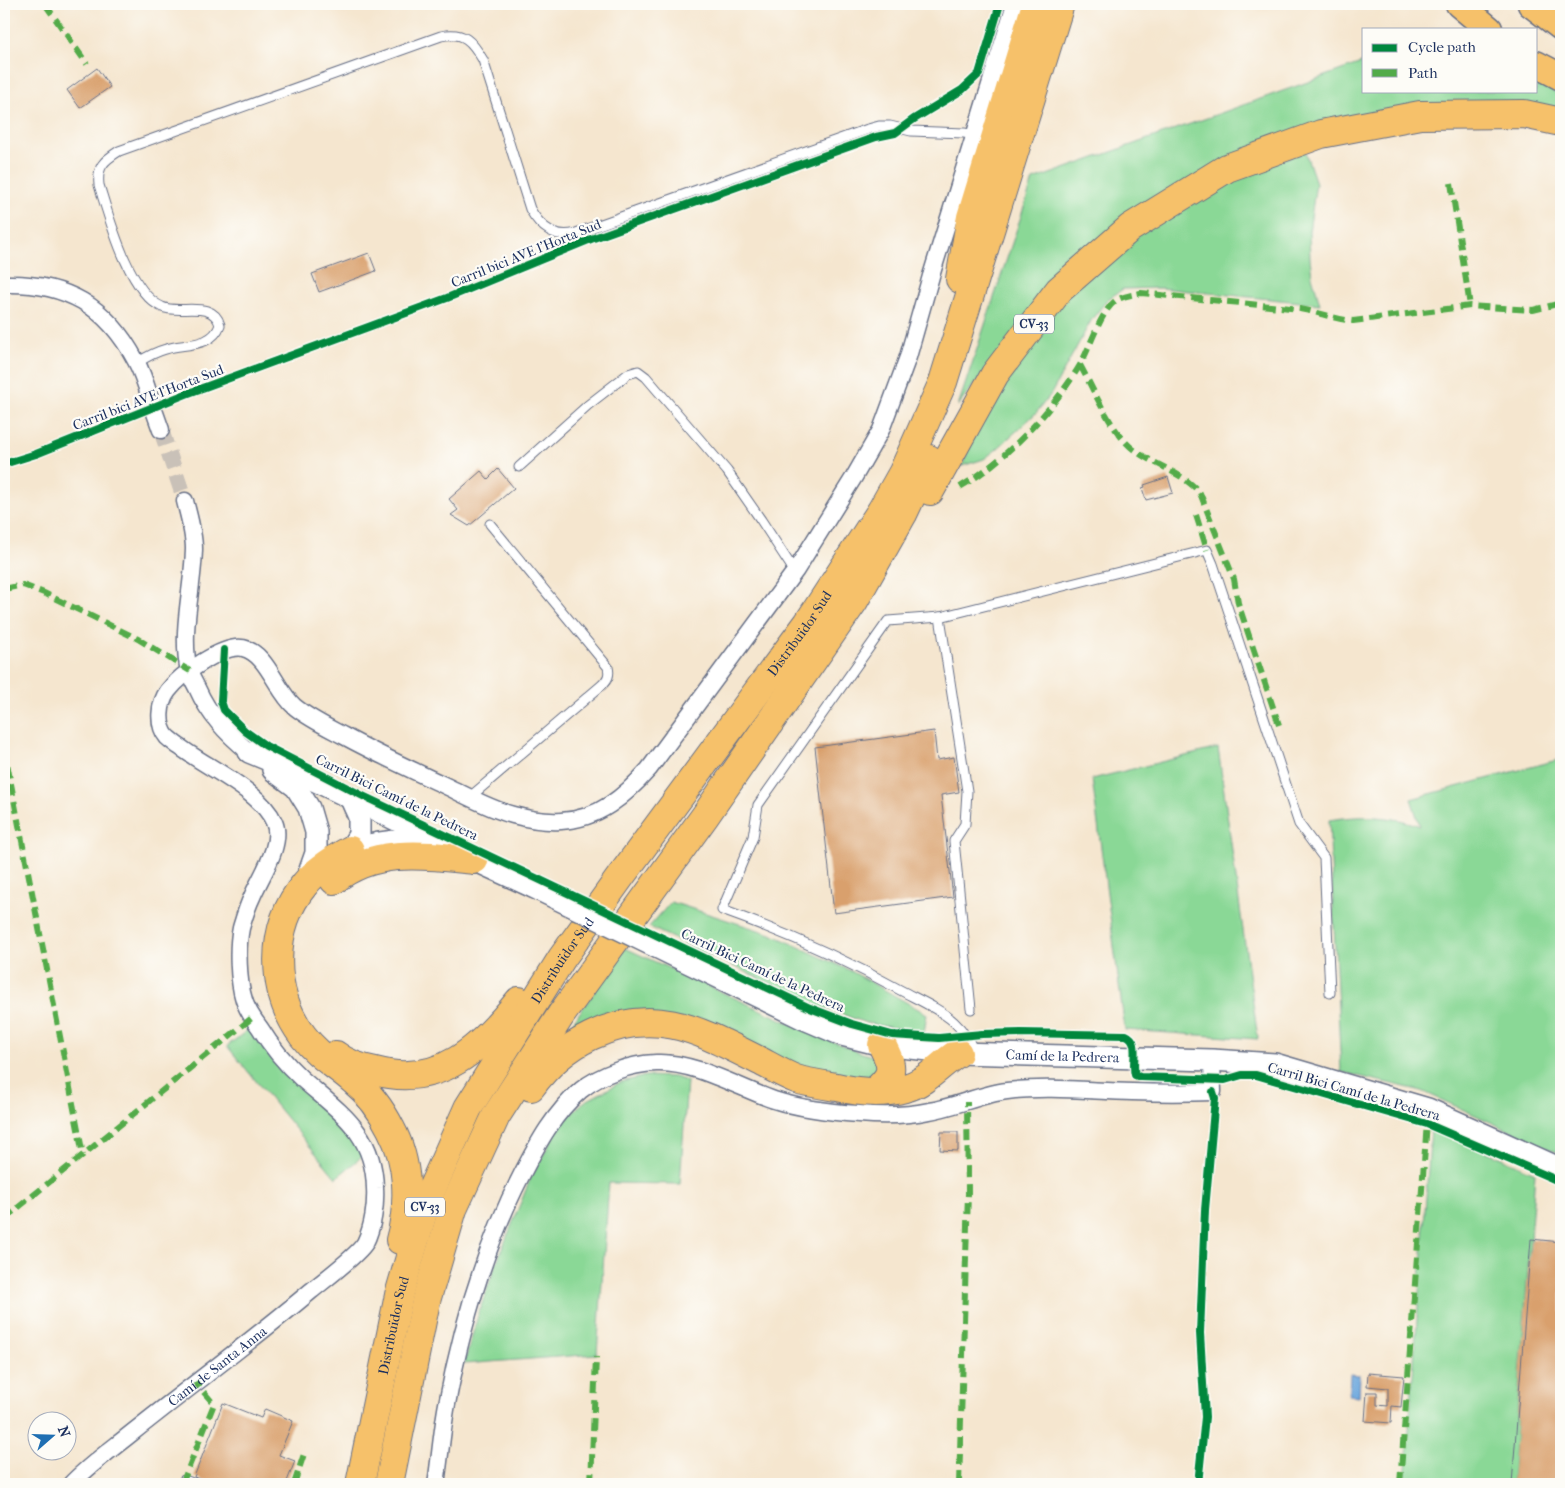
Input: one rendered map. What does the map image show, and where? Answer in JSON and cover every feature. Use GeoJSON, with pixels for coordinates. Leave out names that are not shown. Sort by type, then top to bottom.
{"type":"FeatureCollection","features":[{"type":"Feature","properties":{"kind":"highway"},"geometry":{"type":"LineString","coordinates":[[903,472],[950,329],[971,217],[1036,4]]}},
{"type":"Feature","properties":{"kind":"highway","name":"CV-33"},"geometry":{"type":"LineString","coordinates":[[903,472],[943,382],[1060,4]]}},
{"type":"Feature","properties":{"kind":"highway"},"geometry":{"type":"LineString","coordinates":[[705,816],[854,601],[903,514],[926,467],[962,378],[1004,238],[1079,4]]}},
{"type":"Feature","properties":{"kind":"highway","name":"CV-33"},"geometry":{"type":"LineString","coordinates":[[705,816],[866,605],[995,374],[1059,290],[1130,228],[1227,168],[1321,134],[1420,116],[1524,114],[1561,122]]}},
{"type":"Feature","properties":{"kind":"highway","name":"Distribuïdor Sud"},"geometry":{"type":"LineString","coordinates":[[360,1484],[399,1295],[426,1202],[468,1108],[562,958],[808,623],[881,511],[903,472]]}},
{"type":"Feature","properties":{"kind":"highway","name":"Distribuïdor Sud"},"geometry":{"type":"LineString","coordinates":[[389,1484],[426,1300],[453,1210],[496,1116],[561,1015],[705,816]]}},
{"type":"Feature","properties":{"kind":"highway"},"geometry":{"type":"LineString","coordinates":[[350,850],[332,861],[305,884],[294,901],[284,923],[279,945],[277,969],[281,992],[290,1015],[303,1036],[321,1057],[354,1081],[374,1101],[392,1130],[402,1156],[406,1186],[406,1218],[386,1293],[360,1423],[354,1484]]}},
{"type":"Feature","properties":{"kind":"highway"},"geometry":{"type":"LineString","coordinates":[[458,854],[399,855],[375,859],[344,872],[321,890],[306,913],[297,937],[291,965],[297,1002],[305,1020],[327,1048],[342,1060],[361,1068],[385,1074],[414,1075],[439,1069],[463,1058],[484,1041],[512,1010],[540,972],[562,958]]}},
{"type":"Feature","properties":{"kind":"highway"},"geometry":{"type":"LineString","coordinates":[[426,1300],[463,1212],[508,1120],[542,1070],[574,1044],[600,1031],[629,1022],[658,1021],[684,1026],[707,1035],[796,1079],[854,1091],[903,1089],[917,1084],[944,1062],[967,1053]]}},
{"type":"Feature","properties":{"kind":"highway"},"geometry":{"type":"LineString","coordinates":[[875,1091],[887,1080],[891,1067],[882,1045]]}},
{"type":"Feature","properties":{"kind":"main road"},"geometry":{"type":"LineString","coordinates":[[1459,4],[1488,28]]}},
{"type":"Feature","properties":{"kind":"main road"},"geometry":{"type":"LineString","coordinates":[[1531,4],[1561,27]]}},
{"type":"Feature","properties":{"kind":"main road"},"geometry":{"type":"LineString","coordinates":[[1538,65],[1561,77]]}},
{"type":"Feature","properties":{"kind":"street"},"geometry":{"type":"LineString","coordinates":[[190,671],[224,650],[233,647],[246,649],[262,660],[288,701],[304,714],[368,749],[509,815],[560,822],[604,810],[628,792],[649,769],[795,572],[881,430],[908,357],[1015,4]]}},
{"type":"Feature","properties":{"kind":"street"},"geometry":{"type":"LineString","coordinates":[[4,284],[27,283],[60,290],[90,305],[112,324],[137,362],[161,430]]}},
{"type":"Feature","properties":{"kind":"street"},"geometry":{"type":"LineString","coordinates":[[185,501],[191,523],[194,548],[186,644],[190,671],[212,717],[249,752],[296,787],[309,808],[316,832],[316,853],[305,884]]}},
{"type":"Feature","properties":{"kind":"street","name":"Camí de Santa Anna"},"geometry":{"type":"LineString","coordinates":[[71,1484],[195,1382],[298,1302],[363,1247],[372,1220],[375,1200],[375,1172],[363,1138],[330,1102],[298,1075],[266,1038],[244,1001],[238,963],[240,931],[250,901],[274,851],[275,823],[263,806],[239,785],[187,753],[167,738],[161,724],[164,697],[171,687],[190,671]]}},
{"type":"Feature","properties":{"kind":"street"},"geometry":{"type":"LineString","coordinates":[[249,752],[350,797],[458,854]]}},
{"type":"Feature","properties":{"kind":"street"},"geometry":{"type":"LineString","coordinates":[[291,965],[289,934],[298,909],[316,883],[340,862],[359,835],[359,817],[350,797]]}},
{"type":"Feature","properties":{"kind":"street"},"geometry":{"type":"LineString","coordinates":[[316,832],[338,850],[365,852],[379,848],[401,846],[458,854]]}},
{"type":"Feature","properties":{"kind":"street","name":"Camí de la Pedrera"},"geometry":{"type":"LineString","coordinates":[[458,854],[533,887],[802,1018],[842,1035],[882,1045],[967,1053],[1212,1060],[1275,1064],[1428,1109],[1561,1169]]}},
{"type":"Feature","properties":{"kind":"street"},"geometry":{"type":"LineString","coordinates":[[436,1484],[447,1404],[468,1312],[484,1261],[510,1197],[540,1140],[559,1111],[583,1089],[604,1076],[629,1066],[659,1063],[691,1068],[772,1099],[813,1111],[897,1115],[929,1111],[1004,1091],[1038,1088],[1131,1092],[1213,1092],[1212,1060]]}},
{"type":"Feature","properties":{"kind":"lane"},"geometry":{"type":"LineString","coordinates":[[137,362],[164,349],[201,343],[218,331],[220,325],[215,315],[206,310],[162,307],[150,298],[140,286],[128,266],[99,185],[98,174],[100,167],[109,157],[118,151],[441,36],[459,34],[477,49],[483,60],[530,209],[542,226],[560,234],[576,233],[879,126],[890,126],[911,131],[975,135]]}},
{"type":"Feature","properties":{"kind":"lane"},"geometry":{"type":"LineString","coordinates":[[519,467],[588,405],[628,374],[638,371],[646,377],[727,471],[795,572]]}},
{"type":"Feature","properties":{"kind":"lane"},"geometry":{"type":"LineString","coordinates":[[470,797],[602,685],[607,680],[610,672],[608,667],[490,524]]}},
{"type":"Feature","properties":{"kind":"lane"},"geometry":{"type":"LineString","coordinates":[[967,1053],[967,1036],[953,1021],[929,1006],[867,972],[788,935],[722,910],[753,837],[758,805],[888,621],[940,617],[1207,550],[1299,824],[1324,858],[1330,993]]}},
{"type":"Feature","properties":{"kind":"lane"},"geometry":{"type":"LineString","coordinates":[[940,617],[967,791],[966,824],[954,841],[971,1009]]}},
{"type":"Feature","properties":{"kind":"lane"},"geometry":{"type":"LineString","coordinates":[[184,1480],[195,1484]]}},
{"type":"Feature","properties":{"kind":"green space"},"geometry":{"type":"Polygon","coordinates":[[[1362,63],[1362,92],[1538,92],[1538,83],[1561,96],[1561,112],[1484,106],[1224,162],[976,382],[958,406],[1033,180],[1362,63]]]}},
{"type":"Feature","properties":{"kind":"green space"},"geometry":{"type":"Polygon","coordinates":[[[1305,151],[1316,183],[1309,232],[1312,276],[1320,304],[1159,288],[1123,289],[1108,299],[1092,319],[1051,394],[1036,413],[984,459],[962,466],[985,407],[1060,303],[1127,240],[1229,180],[1305,151]]]}},
{"type":"Feature","properties":{"kind":"green space"},"geometry":{"type":"Polygon","coordinates":[[[1218,748],[1258,1039],[1125,1030],[1092,779],[1218,748]]]}},
{"type":"Feature","properties":{"kind":"green space"},"geometry":{"type":"Polygon","coordinates":[[[1561,759],[1561,1154],[1422,1091],[1341,1072],[1329,820],[1375,817],[1409,822],[1420,826],[1411,799],[1561,759]]]}},
{"type":"Feature","properties":{"kind":"green space"},"geometry":{"type":"Polygon","coordinates":[[[671,902],[771,934],[851,971],[927,1014],[924,1033],[866,1023],[819,1006],[649,927],[671,902]]]}},
{"type":"Feature","properties":{"kind":"green space"},"geometry":{"type":"Polygon","coordinates":[[[625,948],[809,1032],[878,1058],[878,1072],[871,1080],[805,1071],[684,1019],[557,1045],[625,948]]]}},
{"type":"Feature","properties":{"kind":"green space"},"geometry":{"type":"Polygon","coordinates":[[[249,1029],[295,1083],[347,1126],[365,1154],[336,1178],[227,1046],[249,1029]]]}},
{"type":"Feature","properties":{"kind":"green space"},"geometry":{"type":"Polygon","coordinates":[[[646,1076],[674,1077],[687,1081],[680,1184],[609,1183],[597,1354],[464,1364],[479,1312],[496,1264],[531,1177],[561,1123],[584,1102],[621,1082],[646,1076]]]}},
{"type":"Feature","properties":{"kind":"green space"},"geometry":{"type":"Polygon","coordinates":[[[1431,1129],[1443,1132],[1535,1173],[1512,1484],[1405,1484],[1431,1129]]]}},
{"type":"Feature","properties":{"kind":"water"},"geometry":{"type":"Polygon","coordinates":[[[1350,1374],[1360,1375],[1359,1396],[1349,1395],[1350,1374]]]}},
{"type":"Feature","properties":{"kind":"building"},"geometry":{"type":"Polygon","coordinates":[[[97,68],[110,87],[80,108],[67,90],[97,68]]]}},
{"type":"Feature","properties":{"kind":"building"},"geometry":{"type":"Polygon","coordinates":[[[369,253],[376,271],[319,292],[312,274],[369,253]]]}},
{"type":"Feature","properties":{"kind":"building"},"geometry":{"type":"Polygon","coordinates":[[[498,469],[514,488],[469,526],[451,515],[458,510],[449,499],[481,471],[488,479],[498,469]]]}},
{"type":"Feature","properties":{"kind":"building"},"geometry":{"type":"Polygon","coordinates":[[[1168,477],[1173,493],[1146,500],[1142,488],[1145,487],[1144,485],[1168,477]]]}},
{"type":"Feature","properties":{"kind":"building"},"geometry":{"type":"Polygon","coordinates":[[[934,731],[937,760],[954,757],[959,792],[941,795],[953,897],[834,913],[815,747],[934,731]]]}},
{"type":"Feature","properties":{"kind":"building"},"geometry":{"type":"Polygon","coordinates":[[[941,1132],[958,1132],[958,1151],[940,1150],[941,1132]]]}},
{"type":"Feature","properties":{"kind":"building"},"geometry":{"type":"Polygon","coordinates":[[[1531,1239],[1561,1242],[1561,1484],[1512,1484],[1531,1239]]]}},
{"type":"Feature","properties":{"kind":"building"},"geometry":{"type":"Polygon","coordinates":[[[1368,1373],[1404,1376],[1401,1407],[1392,1406],[1391,1423],[1365,1421],[1367,1392],[1377,1392],[1377,1405],[1388,1406],[1388,1388],[1367,1386],[1368,1373]]]}},
{"type":"Feature","properties":{"kind":"building"},"geometry":{"type":"Polygon","coordinates":[[[223,1403],[261,1418],[265,1409],[293,1421],[279,1455],[295,1461],[286,1484],[212,1484],[194,1477],[223,1403]]]}},
{"type":"Feature","properties":{"kind":"tunnel"},"geometry":{"type":"LineString","coordinates":[[161,430],[185,501]]}},
{"type":"Feature","properties":{"kind":"marked path"},"geometry":{"type":"LineString","coordinates":[[45,4],[87,64]]}},
{"type":"Feature","properties":{"kind":"marked path"},"geometry":{"type":"LineString","coordinates":[[1451,183],[1470,306]]}},
{"type":"Feature","properties":{"kind":"marked path"},"geometry":{"type":"LineString","coordinates":[[960,487],[994,464],[1042,416],[1080,365],[1100,322],[1110,306],[1115,301],[1124,297],[1141,293],[1300,309],[1353,321],[1470,306],[1533,310],[1561,303]]}},
{"type":"Feature","properties":{"kind":"marked path"},"geometry":{"type":"LineString","coordinates":[[1080,365],[1110,421],[1125,441],[1141,455],[1185,479],[1200,493],[1234,579],[1238,603],[1280,728]]}},
{"type":"Feature","properties":{"kind":"marked path"},"geometry":{"type":"LineString","coordinates":[[1196,515],[1207,550]]}},
{"type":"Feature","properties":{"kind":"marked path"},"geometry":{"type":"LineString","coordinates":[[4,589],[23,585],[44,593],[138,639],[190,671]]}},
{"type":"Feature","properties":{"kind":"marked path"},"geometry":{"type":"LineString","coordinates":[[4,748],[83,1155]]}},
{"type":"Feature","properties":{"kind":"marked path"},"geometry":{"type":"LineString","coordinates":[[4,1219],[253,1017]]}},
{"type":"Feature","properties":{"kind":"marked path"},"geometry":{"type":"LineString","coordinates":[[959,1484],[968,1193],[967,1102]]}},
{"type":"Feature","properties":{"kind":"marked path"},"geometry":{"type":"LineString","coordinates":[[1400,1484],[1428,1109]]}},
{"type":"Feature","properties":{"kind":"marked path"},"geometry":{"type":"LineString","coordinates":[[591,1484],[596,1357]]}},
{"type":"Feature","properties":{"kind":"marked path"},"geometry":{"type":"LineString","coordinates":[[182,1484],[214,1404],[195,1382]]}},
{"type":"Feature","properties":{"kind":"marked path"},"geometry":{"type":"LineString","coordinates":[[294,1484],[304,1454]]}},
{"type":"Feature","properties":{"kind":"cycle path","name":"Carril bici AVE l'Horta Sud"},"geometry":{"type":"LineString","coordinates":[[4,464],[36,454],[186,394],[447,298],[591,239],[876,137],[895,133],[914,119],[962,90],[979,74],[1000,4]]}},
{"type":"Feature","properties":{"kind":"cycle path","name":"Carril Bici Camí de la Pedrera"},"geometry":{"type":"LineString","coordinates":[[224,650],[221,701],[224,710],[245,731],[266,746],[363,796],[810,1008],[852,1024],[892,1035],[939,1038],[1021,1033],[1126,1035],[1133,1042],[1134,1070],[1135,1075],[1140,1077],[1225,1080],[1242,1075],[1256,1075],[1427,1124],[1561,1182]]}},
{"type":"Feature","properties":{"kind":"cycle path"},"geometry":{"type":"LineString","coordinates":[[1198,1484],[1205,1417],[1200,1333],[1205,1210],[1215,1098],[1213,1092]]}}]}
